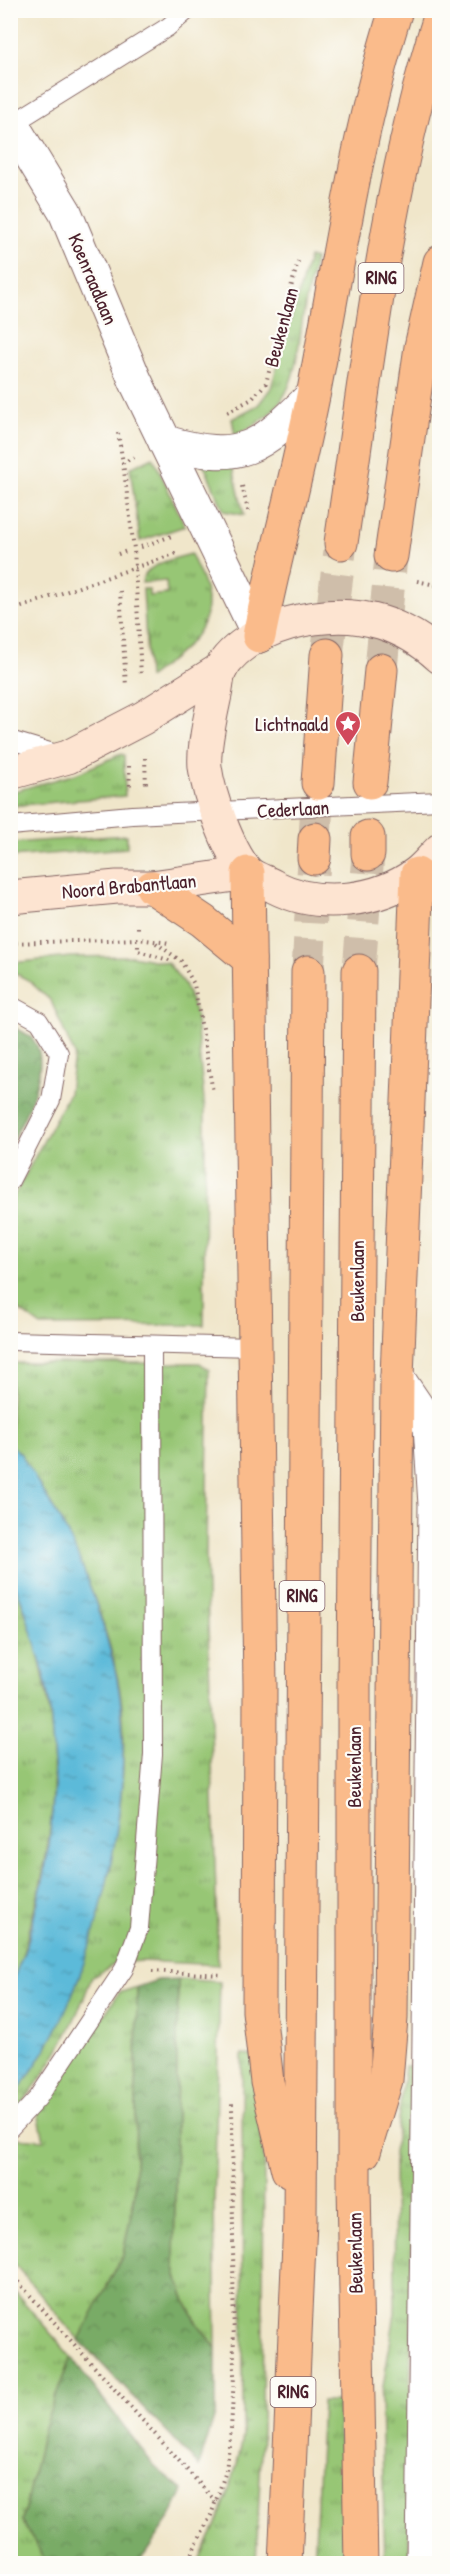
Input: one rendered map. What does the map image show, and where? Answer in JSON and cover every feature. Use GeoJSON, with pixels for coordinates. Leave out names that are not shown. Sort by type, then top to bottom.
{"type":"FeatureCollection","features":[{"type":"Feature","properties":{"kind":"main road"},"geometry":{"type":"LineString","coordinates":[[259,636],[313,395],[343,225],[369,107],[396,10]]}},
{"type":"Feature","properties":{"kind":"main road","name":"RING"},"geometry":{"type":"LineString","coordinates":[[341,543],[380,286],[407,137],[424,66],[440,17]]}},
{"type":"Feature","properties":{"kind":"main road","name":"RING"},"geometry":{"type":"LineString","coordinates":[[392,556],[421,346],[440,262]]}},
{"type":"Feature","properties":{"kind":"main road"},"geometry":{"type":"LineString","coordinates":[[10,773],[68,757],[143,718],[221,669],[238,650],[259,636],[294,621],[337,614],[362,617],[390,624],[408,633],[440,657]]}},
{"type":"Feature","properties":{"kind":"main road"},"geometry":{"type":"LineString","coordinates":[[318,783],[327,655]]}},
{"type":"Feature","properties":{"kind":"main road"},"geometry":{"type":"LineString","coordinates":[[221,669],[212,707],[205,765],[226,837],[248,873],[251,943],[249,959],[260,1686],[259,2011],[267,2082],[300,2220]]}},
{"type":"Feature","properties":{"kind":"main road"},"geometry":{"type":"LineString","coordinates":[[370,782],[381,670]]}},
{"type":"Feature","properties":{"kind":"main road"},"geometry":{"type":"LineString","coordinates":[[354,2185],[386,2080],[391,2018],[398,1377],[414,940],[428,871],[440,850]]}},
{"type":"Feature","properties":{"kind":"main road"},"geometry":{"type":"LineString","coordinates":[[248,873],[288,893],[332,901],[377,894],[428,871]]}},
{"type":"Feature","properties":{"kind":"main road","name":"Noord Brabantlaan"},"geometry":{"type":"LineString","coordinates":[[10,897],[117,887],[152,887],[248,873]]}},
{"type":"Feature","properties":{"kind":"main road"},"geometry":{"type":"LineString","coordinates":[[152,887],[203,921],[249,959]]}},
{"type":"Feature","properties":{"kind":"main road"},"geometry":{"type":"LineString","coordinates":[[414,940],[440,897]]}},
{"type":"Feature","properties":{"kind":"main road","name":"Beukenlaan"},"geometry":{"type":"LineString","coordinates":[[359,971],[354,1676],[354,2185],[362,2564]]}},
{"type":"Feature","properties":{"kind":"main road","name":"RING"},"geometry":{"type":"LineString","coordinates":[[285,2564],[300,2220],[308,972]]}},
{"type":"Feature","properties":{"kind":"street","name":"Koenraadlaan"},"geometry":{"type":"LineString","coordinates":[[11,123],[65,212],[135,380],[259,636]]}},
{"type":"Feature","properties":{"kind":"street"},"geometry":{"type":"LineString","coordinates":[[165,442],[188,448],[240,451],[272,435],[313,395]]}},
{"type":"Feature","properties":{"kind":"street"},"geometry":{"type":"LineString","coordinates":[[398,1377],[430,1426],[435,1505],[432,2386],[423,2564]]}},
{"type":"Feature","properties":{"kind":"lane"},"geometry":{"type":"LineString","coordinates":[[11,123],[168,27],[188,10]]}},
{"type":"Feature","properties":{"kind":"lane"},"geometry":{"type":"LineString","coordinates":[[10,740],[68,757]]}},
{"type":"Feature","properties":{"kind":"lane","name":"Cederlaan"},"geometry":{"type":"LineString","coordinates":[[10,826],[147,815],[440,801]]}},
{"type":"Feature","properties":{"kind":"lane"},"geometry":{"type":"LineString","coordinates":[[10,1005],[39,1022],[59,1053],[51,1100],[10,1181]]}},
{"type":"Feature","properties":{"kind":"lane"},"geometry":{"type":"LineString","coordinates":[[10,1341],[255,1347]]}},
{"type":"Feature","properties":{"kind":"lane"},"geometry":{"type":"LineString","coordinates":[[10,2128],[38,2098],[124,1969],[139,1928],[153,1754],[152,1345]]}},
{"type":"Feature","properties":{"kind":"path","name":"Beukenlaan"},"geometry":{"type":"LineString","coordinates":[[217,417],[252,399],[266,383],[301,250]]}},
{"type":"Feature","properties":{"kind":"path"},"geometry":{"type":"LineString","coordinates":[[10,611],[134,568],[134,549],[123,463],[165,442]]}},
{"type":"Feature","properties":{"kind":"path"},"geometry":{"type":"LineString","coordinates":[[241,482],[250,522]]}},
{"type":"Feature","properties":{"kind":"path"},"geometry":{"type":"LineString","coordinates":[[141,547],[178,534]]}},
{"type":"Feature","properties":{"kind":"path"},"geometry":{"type":"LineString","coordinates":[[118,554],[127,551]]}},
{"type":"Feature","properties":{"kind":"path"},"geometry":{"type":"LineString","coordinates":[[120,591],[126,689]]}},
{"type":"Feature","properties":{"kind":"path"},"geometry":{"type":"LineString","coordinates":[[129,761],[131,795]]}},
{"type":"Feature","properties":{"kind":"path"},"geometry":{"type":"LineString","coordinates":[[138,927],[138,933]]}},
{"type":"Feature","properties":{"kind":"path"},"geometry":{"type":"LineString","coordinates":[[10,943],[138,939],[156,943]]}},
{"type":"Feature","properties":{"kind":"path"},"geometry":{"type":"LineString","coordinates":[[138,946],[138,951],[172,961]]}},
{"type":"Feature","properties":{"kind":"path"},"geometry":{"type":"LineString","coordinates":[[124,1969],[232,1976]]}},
{"type":"Feature","properties":{"kind":"path"},"geometry":{"type":"LineString","coordinates":[[10,2272],[216,2502]]}},
{"type":"Feature","properties":{"kind":"green space"},"geometry":{"type":"Polygon","coordinates":[[[309,257],[315,259],[296,361],[287,391],[268,415],[235,435],[232,419],[258,405],[271,388],[309,257]]]}},
{"type":"Feature","properties":{"kind":"green space"},"geometry":{"type":"Polygon","coordinates":[[[153,457],[185,526],[140,541],[130,468],[153,457]]]}},
{"type":"Feature","properties":{"kind":"green space"},"geometry":{"type":"Polygon","coordinates":[[[203,463],[232,463],[244,515],[224,511],[203,463]]]}},
{"type":"Feature","properties":{"kind":"green space"},"geometry":{"type":"Polygon","coordinates":[[[191,554],[206,593],[207,607],[204,620],[190,643],[148,678],[143,589],[149,589],[149,596],[167,594],[166,581],[142,583],[144,576],[154,566],[191,554]]]}},
{"type":"Feature","properties":{"kind":"green space"},"geometry":{"type":"Polygon","coordinates":[[[121,754],[124,756],[125,796],[11,806],[11,792],[76,774],[121,754]]]}},
{"type":"Feature","properties":{"kind":"green space"},"geometry":{"type":"Polygon","coordinates":[[[127,835],[127,848],[11,857],[11,843],[127,835]]]}},
{"type":"Feature","properties":{"kind":"green space"},"geometry":{"type":"Polygon","coordinates":[[[132,956],[168,963],[184,984],[195,1011],[205,1110],[204,1325],[41,1326],[11,1304],[11,1202],[69,1093],[74,1054],[51,1001],[28,980],[11,971],[11,963],[71,957],[132,956]]]}},
{"type":"Feature","properties":{"kind":"green space"},"geometry":{"type":"Polygon","coordinates":[[[11,1026],[34,1041],[39,1051],[40,1064],[34,1093],[11,1143],[11,1026]]]}},
{"type":"Feature","properties":{"kind":"green space"},"geometry":{"type":"Polygon","coordinates":[[[11,1363],[200,1363],[209,1370],[206,1554],[218,1965],[142,1961],[117,1963],[92,1977],[58,2051],[37,2084],[11,2117],[19,2088],[56,2030],[85,1957],[112,1856],[122,1788],[124,1753],[123,1719],[117,1676],[112,1653],[90,1586],[61,1522],[21,1454],[11,1445],[11,1363]]]}},
{"type":"Feature","properties":{"kind":"green space"},"geometry":{"type":"Polygon","coordinates":[[[11,1575],[27,1617],[48,1700],[53,1782],[51,1824],[44,1867],[19,1967],[11,1985],[11,1575]]]}},
{"type":"Feature","properties":{"kind":"green space"},"geometry":{"type":"Polygon","coordinates":[[[178,1979],[220,1982],[214,2205],[216,2348],[189,2309],[174,2264],[178,1979]]]}},
{"type":"Feature","properties":{"kind":"green space"},"geometry":{"type":"Polygon","coordinates":[[[178,1979],[174,2264],[189,2309],[216,2348],[216,2411],[199,2466],[79,2340],[123,2255],[135,2193],[137,1987],[158,1980],[178,1979]]]}},
{"type":"Feature","properties":{"kind":"green space"},"geometry":{"type":"Polygon","coordinates":[[[137,1987],[135,2193],[123,2255],[79,2340],[11,2260],[10,2144],[17,2138],[44,2140],[38,2113],[119,1993],[137,1987]]]}},
{"type":"Feature","properties":{"kind":"green space"},"geometry":{"type":"Polygon","coordinates":[[[242,2054],[253,2055],[264,2157],[262,2434],[256,2563],[197,2564],[225,2502],[236,2470],[243,2436],[242,2054]]]}},
{"type":"Feature","properties":{"kind":"green space"},"geometry":{"type":"Polygon","coordinates":[[[405,2066],[413,2066],[409,2563],[385,2564],[381,2399],[395,2313],[394,2153],[405,2066]]]}},
{"type":"Feature","properties":{"kind":"green space"},"geometry":{"type":"Polygon","coordinates":[[[10,2286],[71,2357],[44,2427],[22,2521],[47,2563],[11,2563],[10,2286]]]}},
{"type":"Feature","properties":{"kind":"green space"},"geometry":{"type":"Polygon","coordinates":[[[71,2357],[155,2467],[183,2490],[172,2515],[139,2563],[47,2563],[22,2521],[44,2427],[71,2357]]]}},
{"type":"Feature","properties":{"kind":"green space"},"geometry":{"type":"Polygon","coordinates":[[[322,2402],[338,2402],[343,2563],[314,2563],[322,2402]]]}},
{"type":"Feature","properties":{"kind":"water"},"geometry":{"type":"Polygon","coordinates":[[[11,1445],[21,1454],[61,1522],[90,1586],[112,1657],[120,1699],[123,1744],[121,1791],[115,1839],[94,1933],[58,2027],[11,2101],[11,1985],[27,1945],[43,1880],[49,1846],[55,1778],[50,1708],[44,1674],[24,1607],[11,1575],[11,1445]]]}},
{"type":"Feature","properties":{"kind":"tunnel"},"geometry":{"type":"LineString","coordinates":[[327,655],[341,543]]}},
{"type":"Feature","properties":{"kind":"tunnel"},"geometry":{"type":"LineString","coordinates":[[381,670],[391,556]]}},
{"type":"Feature","properties":{"kind":"tunnel"},"geometry":{"type":"LineString","coordinates":[[315,839],[318,783]]}},
{"type":"Feature","properties":{"kind":"tunnel"},"geometry":{"type":"LineString","coordinates":[[359,971],[368,854]]}},
{"type":"Feature","properties":{"kind":"tunnel"},"geometry":{"type":"LineString","coordinates":[[308,972],[314,858]]}},
{"type":"Feature","properties":{"kind":"place","name":"Lichtnaald"},"geometry":{"type":"Point","coordinates":[348,747]}}]}
